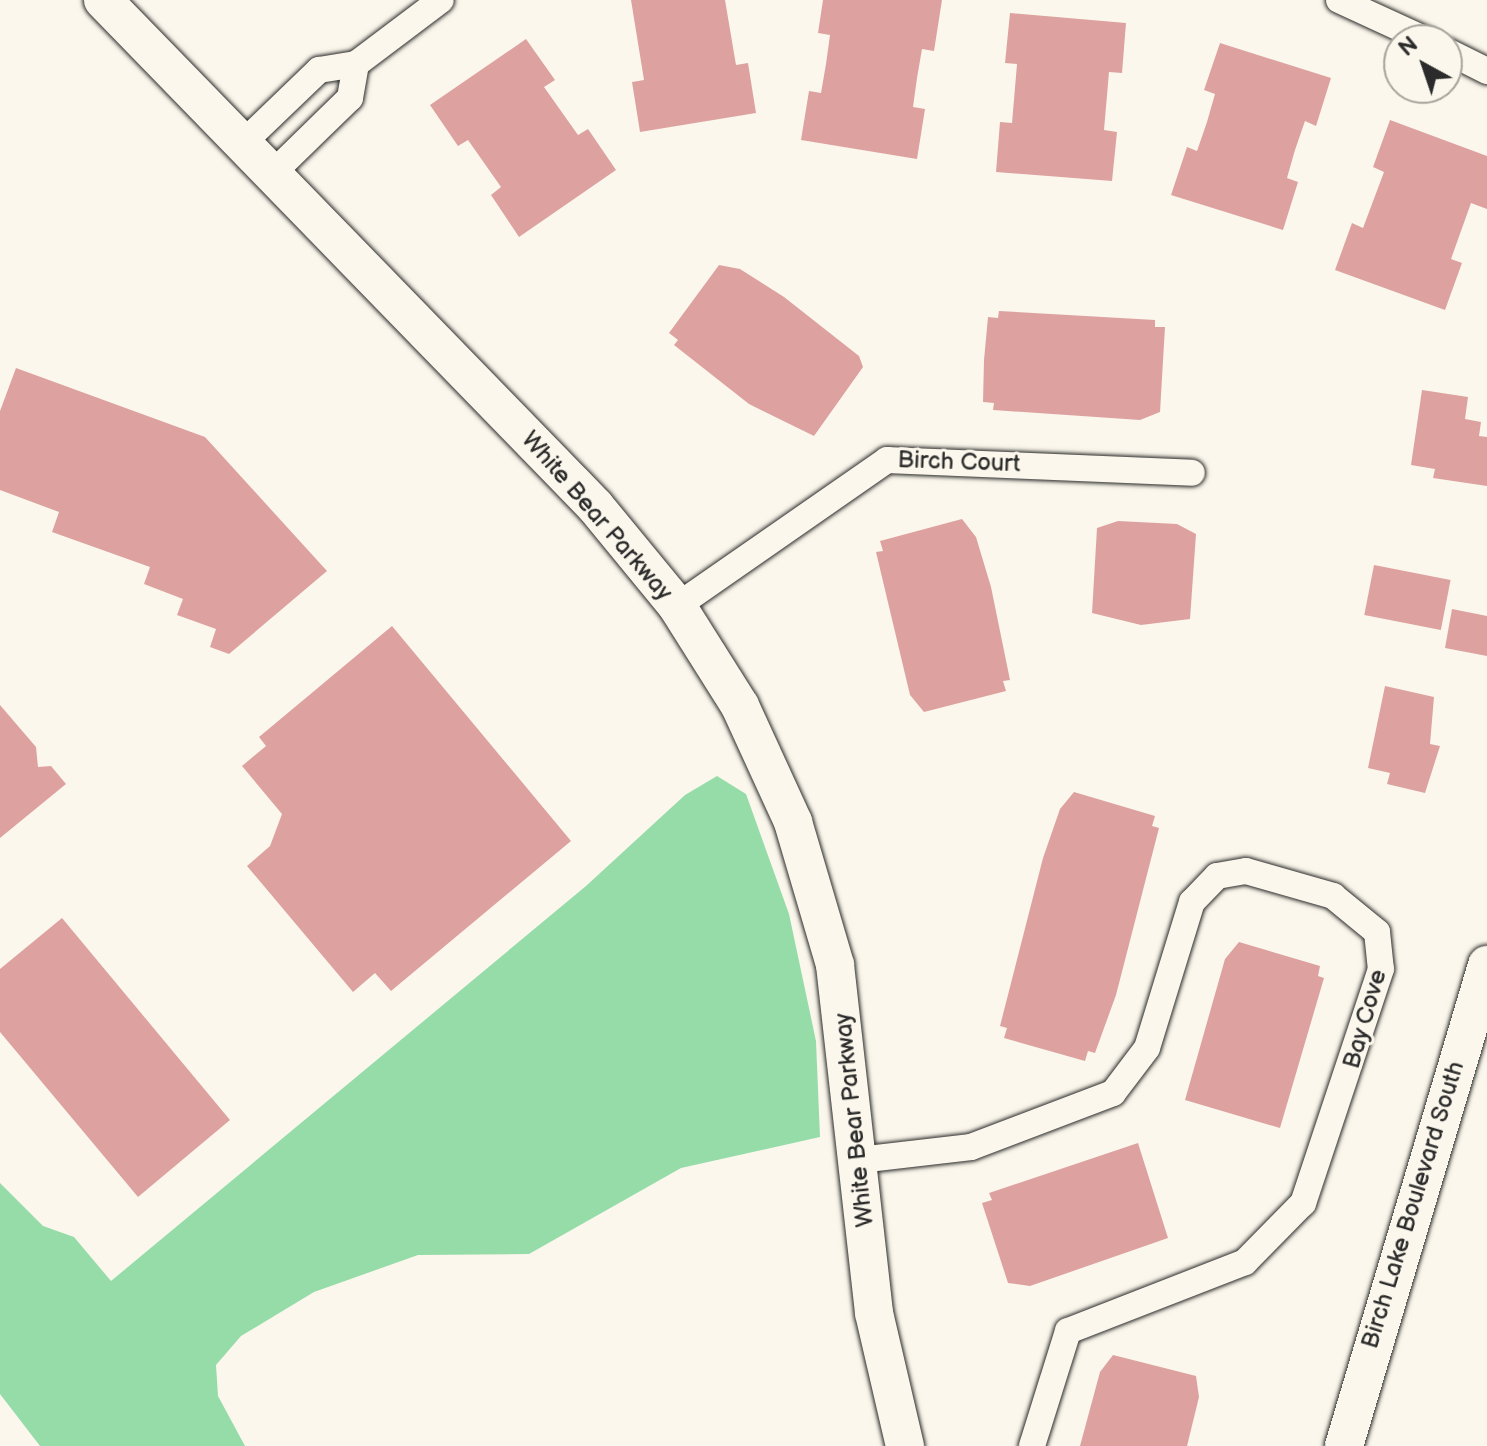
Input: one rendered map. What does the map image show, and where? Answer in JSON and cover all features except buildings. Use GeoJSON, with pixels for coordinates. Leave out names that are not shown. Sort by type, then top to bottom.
{"type":"FeatureCollection","features":[{"type":"Feature","properties":{"kind":"street","name":"White Bear Parkway"},"geometry":{"type":"LineString","coordinates":[[103,0],[585,495],[677,606],[757,739],[811,875],[845,1017],[876,1326],[905,1446]]}},
{"type":"Feature","properties":{"kind":"street"},"geometry":{"type":"LineString","coordinates":[[242,144],[319,70],[356,64],[441,0]]}},
{"type":"Feature","properties":{"kind":"street"},"geometry":{"type":"LineString","coordinates":[[1339,0],[1391,24]]}},
{"type":"Feature","properties":{"kind":"street"},"geometry":{"type":"LineString","coordinates":[[1463,59],[1487,71]]}},
{"type":"Feature","properties":{"kind":"street"},"geometry":{"type":"LineString","coordinates":[[272,174],[350,98],[356,64]]}},
{"type":"Feature","properties":{"kind":"street","name":"Birch Court"},"geometry":{"type":"LineString","coordinates":[[677,606],[887,460],[1192,473]]}},
{"type":"Feature","properties":{"kind":"street","name":"Bay Cove"},"geometry":{"type":"LineString","coordinates":[[859,1160],[971,1147],[1113,1093],[1144,1056],[1192,902],[1217,876],[1246,871],[1333,896],[1377,932],[1381,969],[1303,1203],[1245,1262],[1068,1331],[1032,1446]]}},
{"type":"Feature","properties":{"kind":"street","name":"Birch Lake Boulevard South"},"geometry":{"type":"LineString","coordinates":[[1344,1446],[1487,965]]}},
{"type":"Feature","properties":{"kind":"green space"},"geometry":{"type":"Polygon","coordinates":[[[717,776],[746,794],[789,914],[816,1041],[820,1137],[681,1168],[529,1254],[418,1255],[314,1292],[241,1336],[216,1365],[218,1396],[245,1446],[40,1446],[0,1394],[0,1183],[43,1226],[74,1237],[111,1281],[586,886],[685,795],[717,776]]]}}]}
